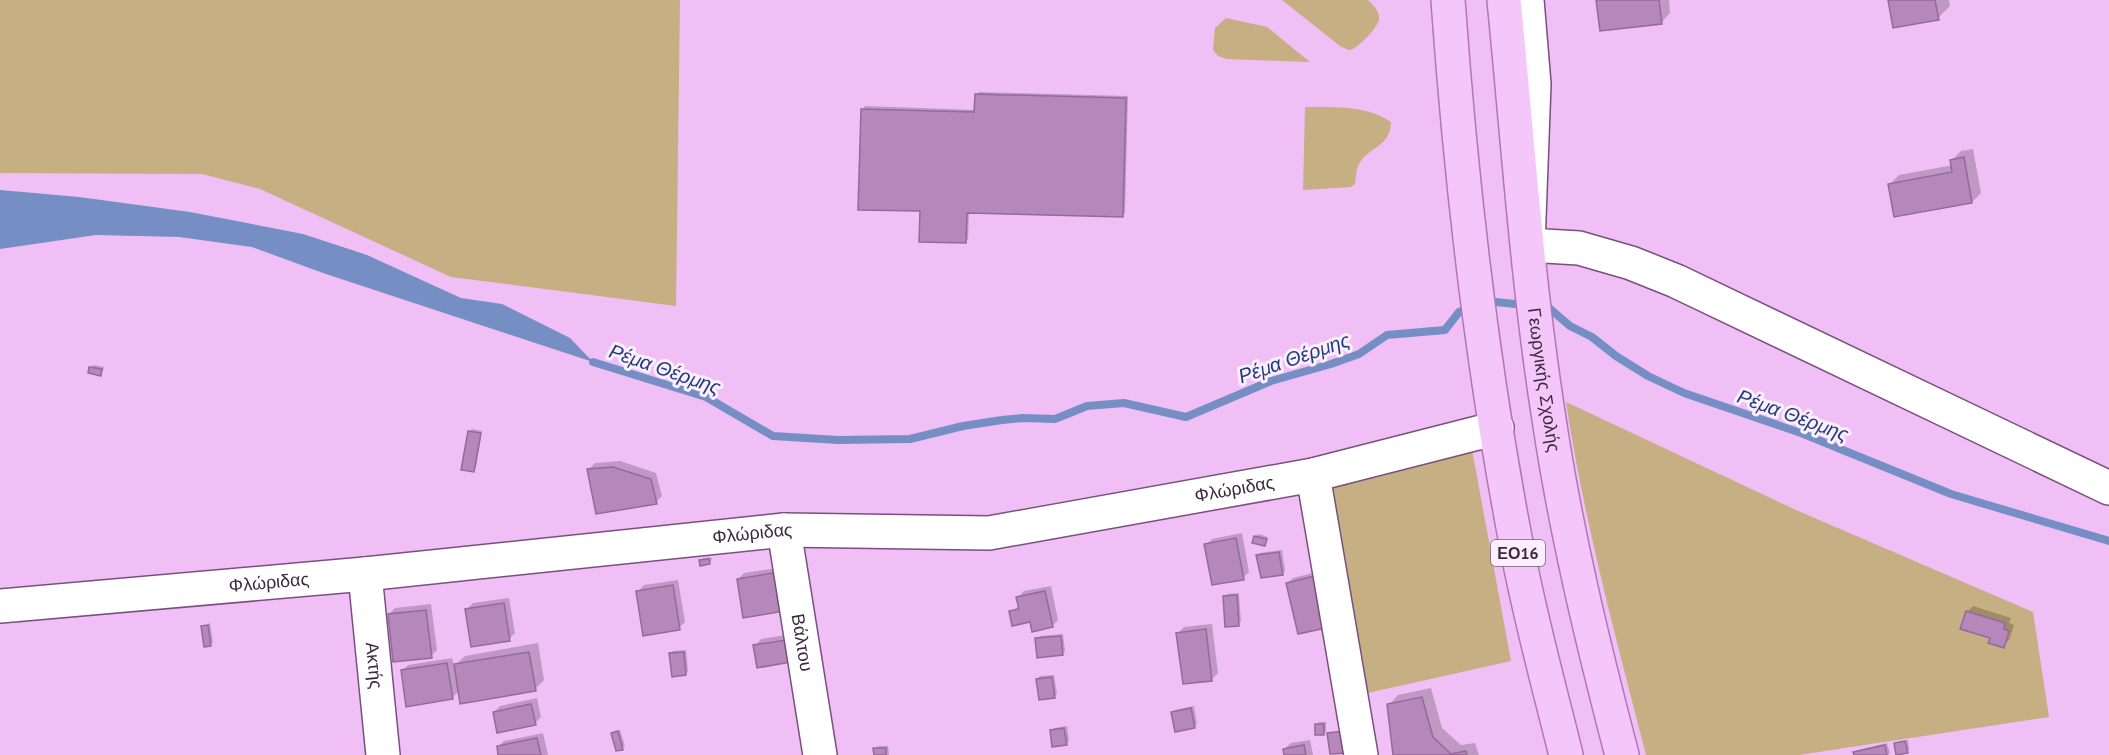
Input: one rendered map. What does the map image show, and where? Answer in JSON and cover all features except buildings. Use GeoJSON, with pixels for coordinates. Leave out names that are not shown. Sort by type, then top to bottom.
{"type":"FeatureCollection","features":[{"type":"Feature","properties":{"kind":"main road","name":"ΕΟ16"},"geometry":{"type":"LineString","coordinates":[[1448,0],[1473,261],[1484,348],[1517,550],[1566,755]]}},
{"type":"Feature","properties":{"kind":"main road","name":"Γεωργικής Σχολής"},"geometry":{"type":"LineString","coordinates":[[1504,0],[1543,381],[1562,499],[1582,599],[1622,755]]}},
{"type":"Feature","properties":{"kind":"street"},"geometry":{"type":"LineString","coordinates":[[1527,0],[1534,84],[1529,255],[1579,248],[1631,263],[1676,281],[1979,428],[2109,488]]}},
{"type":"Feature","properties":{"kind":"street","name":"Φλώριδας"},"geometry":{"type":"LineString","coordinates":[[0,606],[365,574],[784,530],[989,533],[1313,475],[1497,428]]}},
{"type":"Feature","properties":{"kind":"street"},"geometry":{"type":"LineString","coordinates":[[1313,475],[1361,755]]}},
{"type":"Feature","properties":{"kind":"street","name":"Βάλτου"},"geometry":{"type":"LineString","coordinates":[[784,530],[820,755]]}},
{"type":"Feature","properties":{"kind":"street","name":"Ακτής"},"geometry":{"type":"LineString","coordinates":[[365,574],[383,755]]}},
{"type":"Feature","properties":{"kind":"shaded area"},"geometry":{"type":"Polygon","coordinates":[[[0,0],[680,0],[676,306],[451,277],[260,189],[202,174],[0,173],[0,0]]]}},
{"type":"Feature","properties":{"kind":"shaded area"},"geometry":{"type":"Polygon","coordinates":[[[1282,0],[1368,0],[1377,11],[1379,20],[1366,38],[1349,50],[1340,46],[1282,0]]]}},
{"type":"Feature","properties":{"kind":"shaded area"},"geometry":{"type":"Polygon","coordinates":[[[1226,18],[1267,27],[1310,62],[1227,59],[1218,56],[1213,50],[1215,28],[1226,18]]]}},
{"type":"Feature","properties":{"kind":"shaded area"},"geometry":{"type":"Polygon","coordinates":[[[1305,107],[1339,107],[1361,110],[1382,116],[1391,122],[1387,137],[1359,164],[1355,184],[1351,187],[1303,190],[1305,107]]]}},
{"type":"Feature","properties":{"kind":"shaded area"},"geometry":{"type":"Polygon","coordinates":[[[1566,402],[1796,510],[2033,612],[2049,717],[1799,755],[1646,755],[1591,535],[1566,402]]]}},
{"type":"Feature","properties":{"kind":"shaded area"},"geometry":{"type":"Polygon","coordinates":[[[1471,444],[1511,661],[1359,695],[1320,480],[1471,444]]]}},
{"type":"Feature","properties":{"kind":"water"},"geometry":{"type":"Polygon","coordinates":[[[0,190],[79,197],[190,212],[303,234],[367,255],[461,298],[502,304],[570,338],[593,362],[323,273],[252,247],[179,237],[96,235],[0,249],[0,190]]]}},
{"type":"Feature","properties":{"kind":"waterway","name":"Ρέμα Θέρμης"},"geometry":{"type":"LineString","coordinates":[[1485,301],[1527,305]]}},
{"type":"Feature","properties":{"kind":"waterway","name":"Ρέμα Θέρμης"},"geometry":{"type":"LineString","coordinates":[[593,362],[706,397],[773,436],[838,440],[910,439],[963,426],[1002,420],[1055,419],[1087,406],[1124,403],[1186,417],[1271,381],[1359,354],[1387,335],[1445,330],[1459,312],[1472,307]]}},
{"type":"Feature","properties":{"kind":"waterway","name":"Ρέμα Θέρμης"},"geometry":{"type":"LineString","coordinates":[[1542,307],[1549,308],[1570,326],[1592,337],[1616,356],[1648,376],[1684,393],[1801,433],[1951,494],[2109,541]]}}]}
